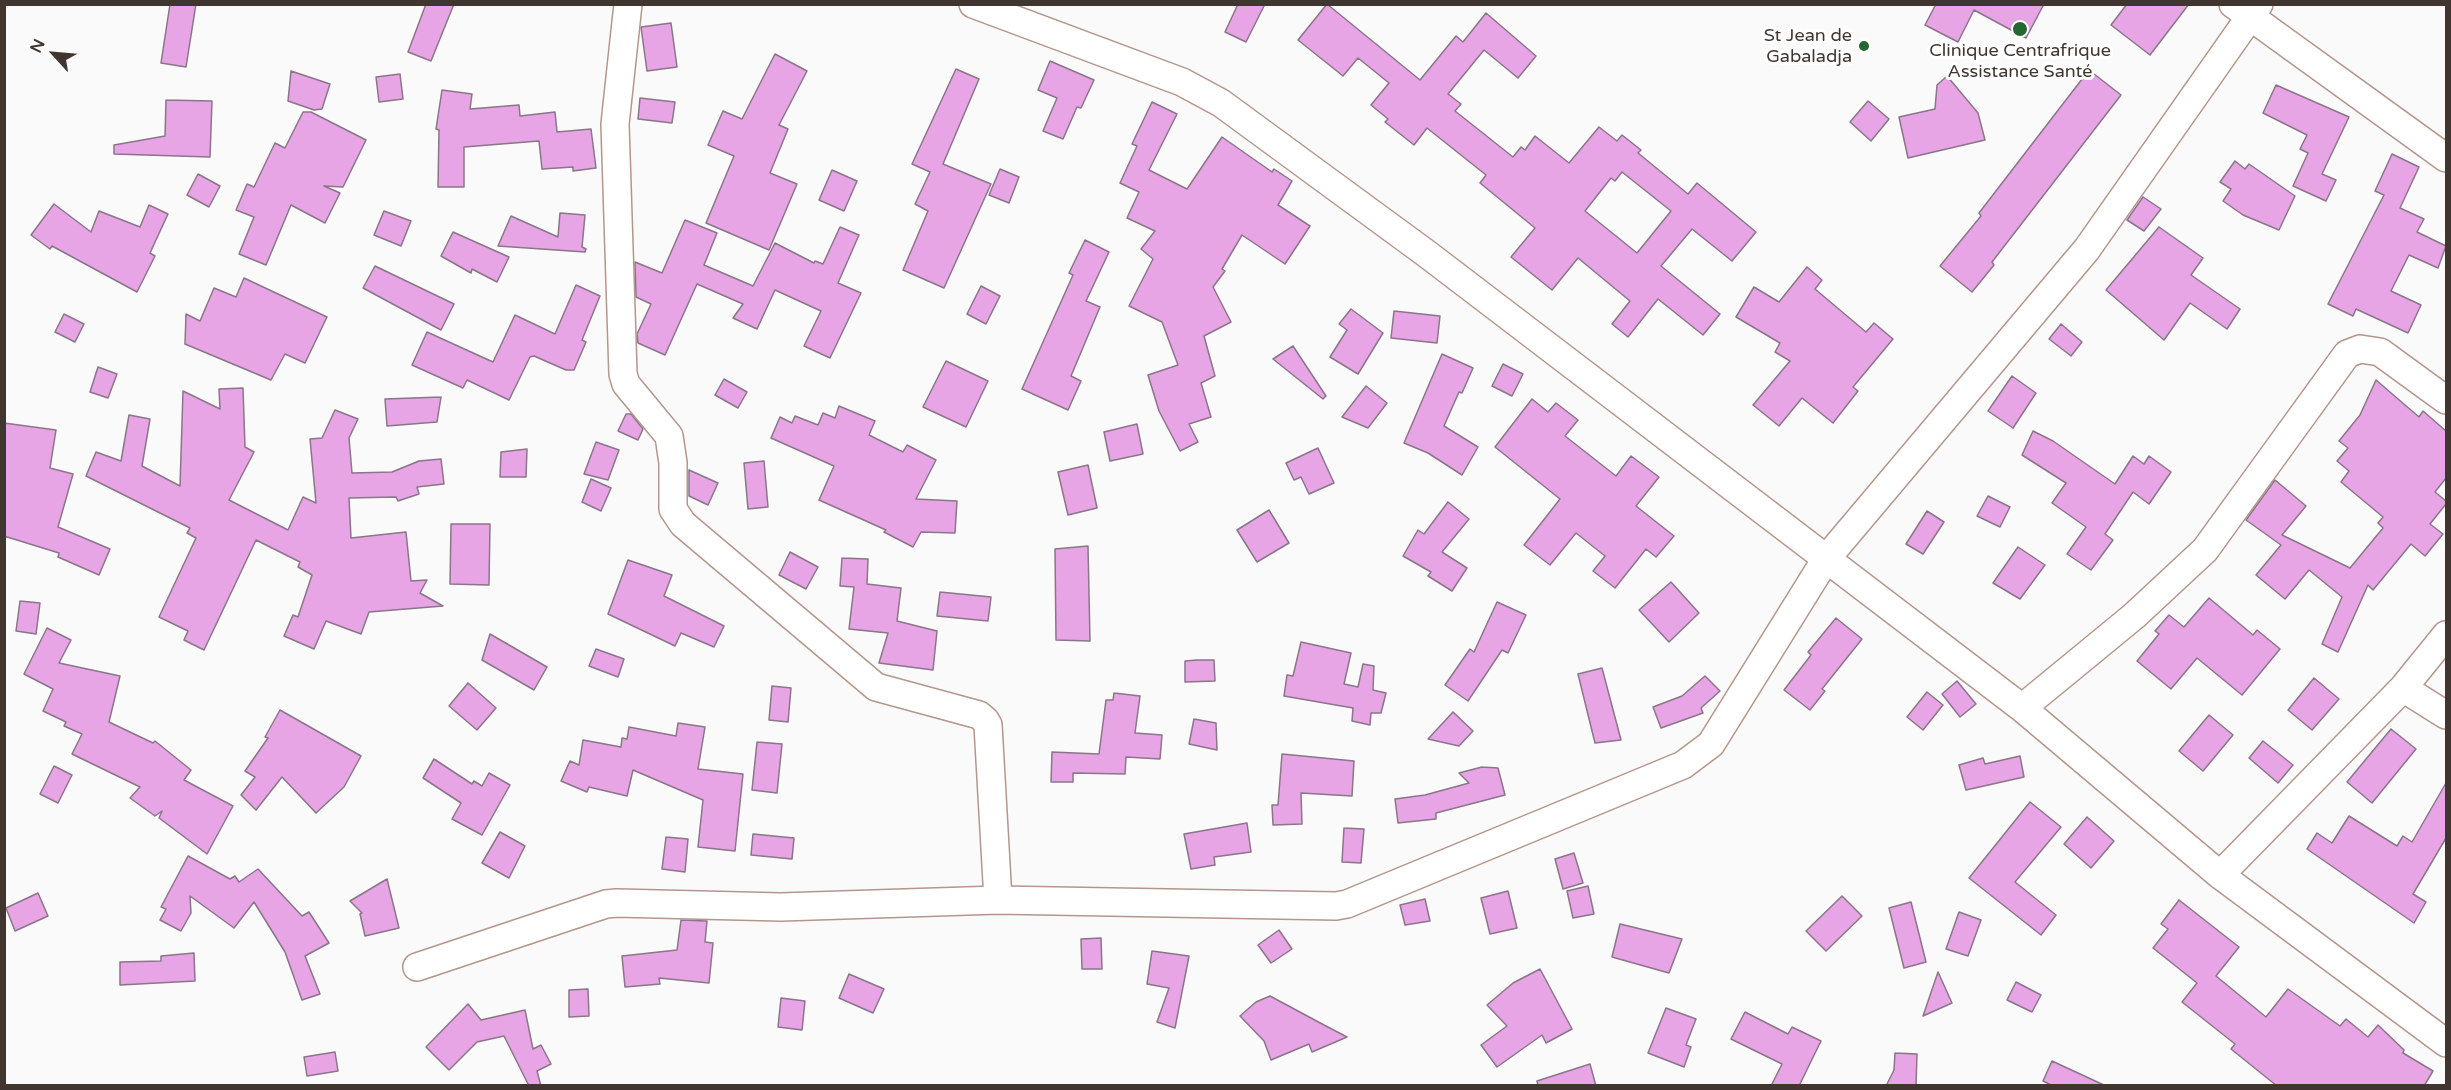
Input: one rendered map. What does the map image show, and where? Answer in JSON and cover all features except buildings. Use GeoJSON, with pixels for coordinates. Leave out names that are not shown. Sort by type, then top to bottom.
{"type":"FeatureCollection","features":[{"type":"Feature","properties":{"kind":"street"},"geometry":{"type":"LineString","coordinates":[[628,4],[615,124],[623,374],[626,384],[669,436],[673,463],[673,508],[683,524],[876,687],[979,715],[985,720],[988,725],[998,900]]}},
{"type":"Feature","properties":{"kind":"street"},"geometry":{"type":"LineString","coordinates":[[974,4],[1182,82],[1221,103],[1427,254],[2022,708],[2220,875],[2446,1043]]}},
{"type":"Feature","properties":{"kind":"street"},"geometry":{"type":"LineString","coordinates":[[417,967],[606,903],[781,907],[998,900],[1317,907],[1347,904],[1683,765],[1711,744],[1826,559],[2087,249],[2247,9],[2446,158]]}},
{"type":"Feature","properties":{"kind":"street"},"geometry":{"type":"LineString","coordinates":[[2022,708],[2134,615],[2205,550],[2348,354],[2360,349],[2380,352],[2446,400]]}},
{"type":"Feature","properties":{"kind":"street"},"geometry":{"type":"LineString","coordinates":[[2220,875],[2403,688],[2446,635]]}},
{"type":"Feature","properties":{"kind":"street"},"geometry":{"type":"LineString","coordinates":[[2403,688],[2446,715]]}},
{"type":"Feature","properties":{"kind":"place","name":"Clinique Centrafrique Assistance Santé"},"geometry":{"type":"Point","coordinates":[2020,29]}},
{"type":"Feature","properties":{"kind":"place","name":"St Jean de Gabaladja"},"geometry":{"type":"Point","coordinates":[1864,46]}}]}
